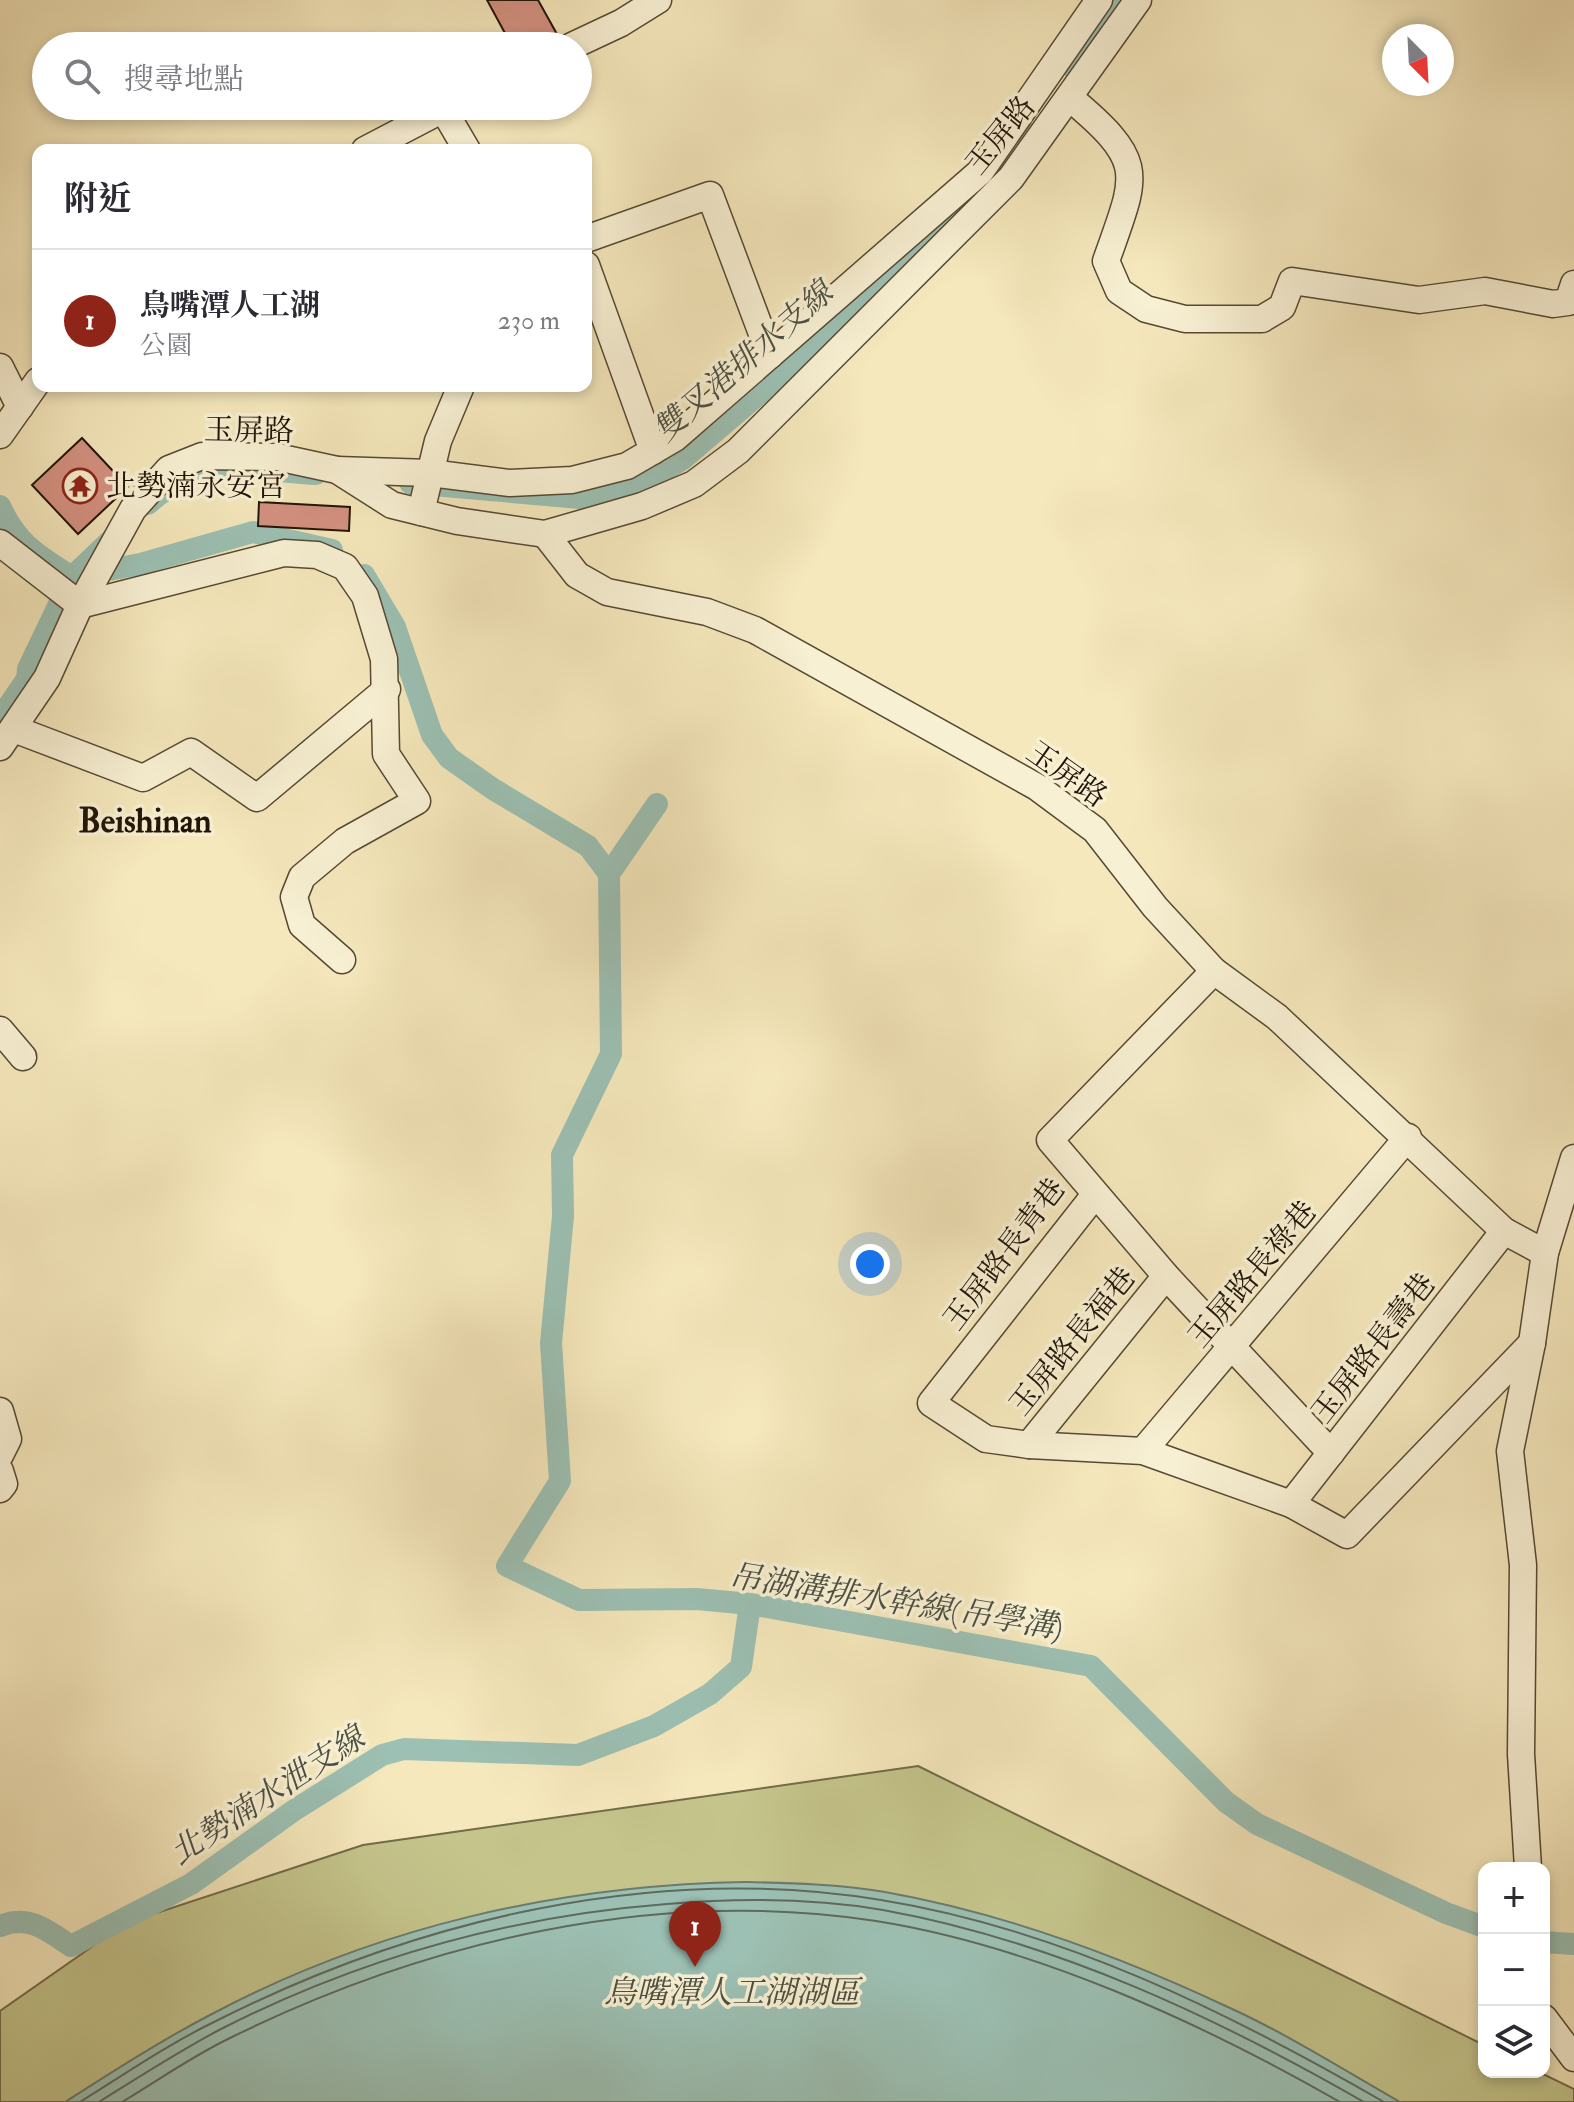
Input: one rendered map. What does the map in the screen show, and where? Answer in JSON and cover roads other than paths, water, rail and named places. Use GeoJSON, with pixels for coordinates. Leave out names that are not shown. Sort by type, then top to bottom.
{"type":"FeatureCollection","features":[{"type":"Feature","properties":{"kind":"street"},"geometry":{"type":"LineString","coordinates":[[592,37],[658,0]]}},
{"type":"Feature","properties":{"kind":"street"},"geometry":{"type":"LineString","coordinates":[[337,470],[430,473],[510,483],[572,480],[627,466],[675,438],[980,172],[1099,0]]}},
{"type":"Feature","properties":{"kind":"street","name":"玉屏路"},"geometry":{"type":"LineString","coordinates":[[7,738],[47,678],[87,594],[133,509],[169,469],[202,456],[262,457],[337,470],[392,505],[545,534],[642,506],[694,484],[738,451],[1011,178],[1138,0]]}},
{"type":"Feature","properties":{"kind":"street"},"geometry":{"type":"LineString","coordinates":[[1070,98],[1116,139],[1130,169],[1128,203],[1106,261],[1119,291],[1146,309],[1185,319],[1262,319],[1282,307],[1292,281],[1419,300],[1485,291],[1553,304],[1568,302],[1574,284]]}},
{"type":"Feature","properties":{"kind":"street"},"geometry":{"type":"LineString","coordinates":[[377,144],[423,120]]}},
{"type":"Feature","properties":{"kind":"street"},"geometry":{"type":"LineString","coordinates":[[452,120],[464,144]]}},
{"type":"Feature","properties":{"kind":"street"},"geometry":{"type":"LineString","coordinates":[[592,237],[710,195],[770,355]]}},
{"type":"Feature","properties":{"kind":"street"},"geometry":{"type":"LineString","coordinates":[[592,282],[653,451]]}},
{"type":"Feature","properties":{"kind":"street"},"geometry":{"type":"LineString","coordinates":[[0,367],[20,407]]}},
{"type":"Feature","properties":{"kind":"street"},"geometry":{"type":"LineString","coordinates":[[0,435],[32,390]]}},
{"type":"Feature","properties":{"kind":"street"},"geometry":{"type":"LineString","coordinates":[[421,512],[438,441],[458,392]]}},
{"type":"Feature","properties":{"kind":"street","name":"玉屏路"},"geometry":{"type":"LineString","coordinates":[[545,534],[577,575],[607,592],[707,612],[755,630],[1037,787],[1095,830],[1155,907],[1214,971],[1277,1017],[1408,1137],[1504,1231],[1545,1253]]}},
{"type":"Feature","properties":{"kind":"street"},"geometry":{"type":"LineString","coordinates":[[0,543],[55,587],[87,594],[141,590],[272,556],[317,555],[345,567],[365,596],[384,659],[386,754],[417,801],[345,841],[302,877],[294,897],[302,925],[342,960]]}},
{"type":"Feature","properties":{"kind":"street"},"geometry":{"type":"LineString","coordinates":[[7,738],[143,778],[191,752],[257,798],[387,689]]}},
{"type":"Feature","properties":{"kind":"street","name":"玉屏路長青巷"},"geometry":{"type":"LineString","coordinates":[[1029,1445],[986,1439],[931,1403],[1094,1196],[1050,1140],[1214,971]]}},
{"type":"Feature","properties":{"kind":"street"},"geometry":{"type":"LineString","coordinates":[[0,1030],[23,1057]]}},
{"type":"Feature","properties":{"kind":"street","name":"玉屏路長祿巷"},"geometry":{"type":"LineString","coordinates":[[1143,1451],[1408,1137]]}},
{"type":"Feature","properties":{"kind":"street"},"geometry":{"type":"LineString","coordinates":[[1528,1862],[1521,1754],[1523,1565],[1510,1451],[1532,1343],[1545,1253],[1574,1158]]}},
{"type":"Feature","properties":{"kind":"street"},"geometry":{"type":"LineString","coordinates":[[1094,1196],[1231,1349],[1331,1453]]}},
{"type":"Feature","properties":{"kind":"street","name":"玉屏路長壽巷"},"geometry":{"type":"LineString","coordinates":[[1291,1504],[1504,1231]]}},
{"type":"Feature","properties":{"kind":"street","name":"玉屏路長福巷"},"geometry":{"type":"LineString","coordinates":[[1029,1445],[1166,1276]]}},
{"type":"Feature","properties":{"kind":"street"},"geometry":{"type":"LineString","coordinates":[[1029,1445],[1143,1451],[1291,1504],[1347,1535],[1532,1343]]}},
{"type":"Feature","properties":{"kind":"street"},"geometry":{"type":"LineString","coordinates":[[0,1411],[8,1439],[0,1455]]}},
{"type":"Feature","properties":{"kind":"street"},"geometry":{"type":"LineString","coordinates":[[0,1471],[4,1484],[0,1489]]}},
{"type":"Feature","properties":{"kind":"street"},"geometry":{"type":"LineString","coordinates":[[1550,2026],[1574,2058]]}},
{"type":"Feature","properties":{"kind":"water","name":"鳥嘴潭人工湖湖區"},"geometry":{"type":"Polygon","coordinates":[[[798,1883],[885,1892],[1018,1924],[1147,1971],[1252,2018],[1400,2102],[65,2102],[210,2015],[273,1984],[403,1935],[538,1902],[676,1885],[798,1883]]]}},
{"type":"Feature","properties":{"kind":"waterway","name":"雙叉港排水支線"},"geometry":{"type":"LineString","coordinates":[[1074,69],[1120,0]]}},
{"type":"Feature","properties":{"kind":"waterway","name":"雙叉港排水支線"},"geometry":{"type":"LineString","coordinates":[[410,483],[580,498],[653,477],[683,459],[807,353],[981,190],[1030,134]]}},
{"type":"Feature","properties":{"kind":"waterway","name":"雙叉港排水支線"},"geometry":{"type":"LineString","coordinates":[[148,504],[167,489],[207,473],[249,469],[316,474]]}},
{"type":"Feature","properties":{"kind":"waterway","name":"吊湖溝排水幹線(吊學溝)"},"geometry":{"type":"LineString","coordinates":[[0,506],[21,539],[72,577],[140,564],[253,532],[332,550]]}},
{"type":"Feature","properties":{"kind":"waterway"},"geometry":{"type":"LineString","coordinates":[[0,718],[27,679],[28,669],[72,577],[112,539]]}},
{"type":"Feature","properties":{"kind":"waterway","name":"吊湖溝排水幹線(吊學溝)"},"geometry":{"type":"LineString","coordinates":[[364,575],[395,627],[432,735],[449,758],[493,789],[588,846],[609,874]]}},
{"type":"Feature","properties":{"kind":"waterway","name":"吊湖溝排水幹線(吊學溝)"},"geometry":{"type":"LineString","coordinates":[[657,804],[609,874],[611,1054],[562,1155],[563,1216],[551,1343],[560,1481],[507,1566],[579,1600],[697,1599],[750,1604],[1091,1666],[1226,1802],[1257,1824],[1446,1913],[1478,1925]]}},
{"type":"Feature","properties":{"kind":"waterway","name":"北勢湳水泄支線"},"geometry":{"type":"LineString","coordinates":[[0,1926],[29,1923],[46,1929],[71,1946],[191,1884],[293,1811],[382,1755],[404,1749],[578,1755],[654,1726],[710,1694],[741,1667],[750,1604]]}},
{"type":"Feature","properties":{"kind":"waterway","name":"吊湖溝排水幹線(吊學溝)"},"geometry":{"type":"LineString","coordinates":[[1550,1942],[1574,1944]]}},
{"type":"Feature","properties":{"kind":"place","name":"北勢湳永安宮"},"geometry":{"type":"Point","coordinates":[80,486]}},
{"type":"Feature","properties":{"kind":"place","name":"鳥嘴潭人工湖"},"geometry":{"type":"Point","coordinates":[695,1967]}},
{"type":"Feature","properties":{"kind":"district","name":"Beishinan"},"geometry":{"type":"Point","coordinates":[145,820]}}]}
